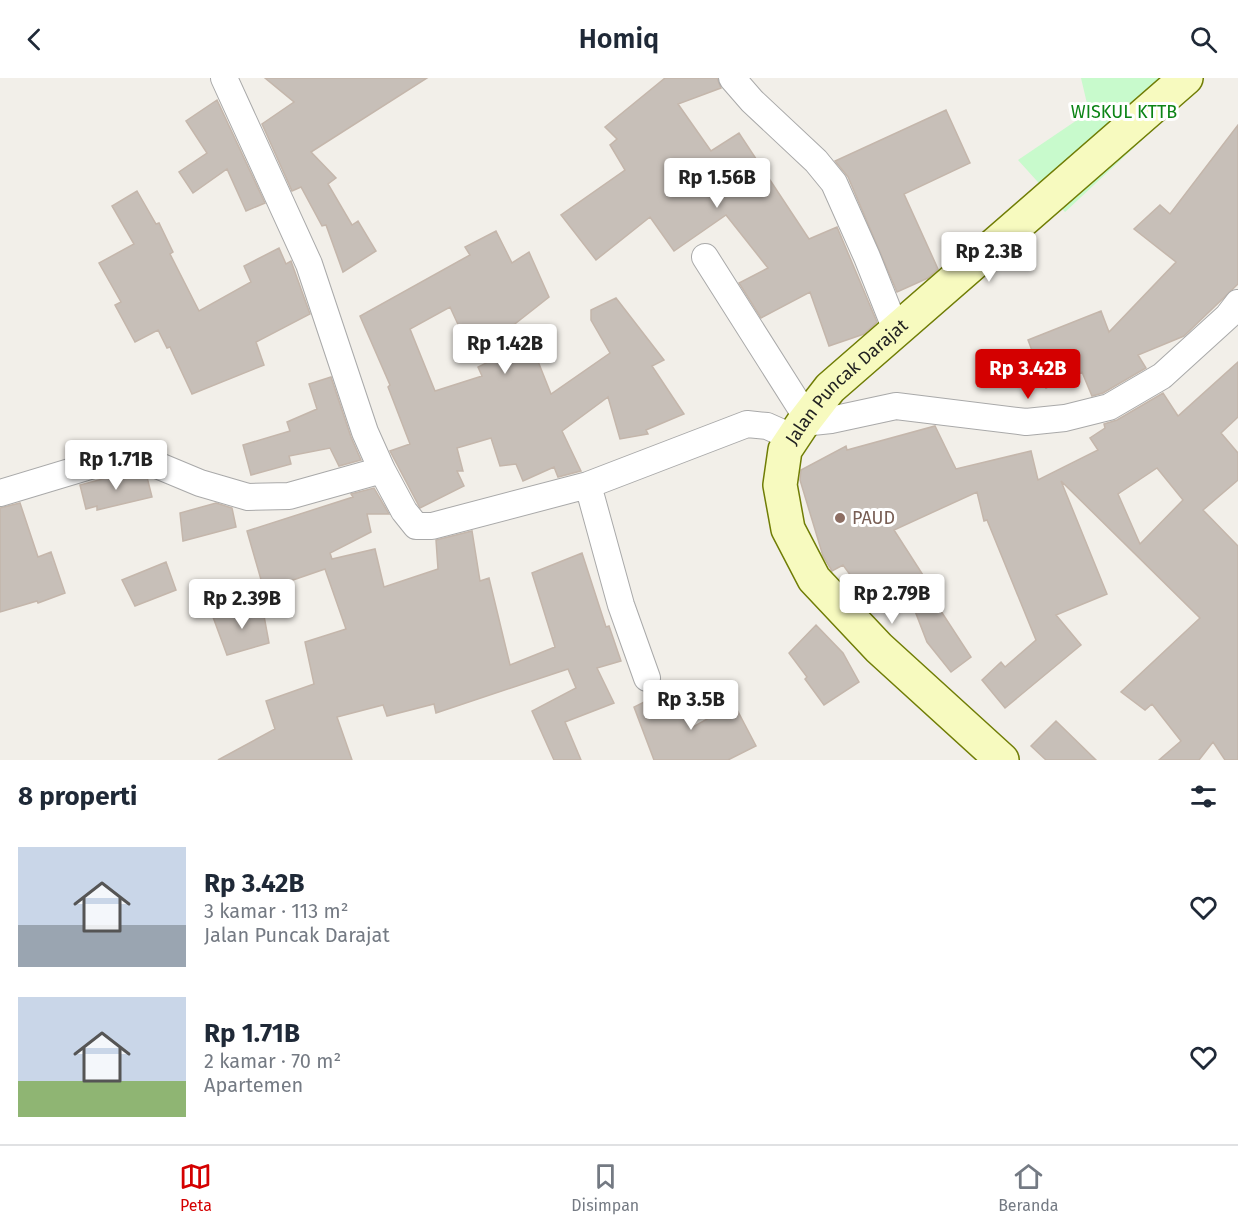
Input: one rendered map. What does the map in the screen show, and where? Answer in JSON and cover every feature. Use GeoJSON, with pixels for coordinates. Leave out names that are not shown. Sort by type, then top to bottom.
{"type":"FeatureCollection","features":[{"type":"Feature","properties":{"kind":"street"},"geometry":{"type":"LineString","coordinates":[[224,78],[309,264],[365,432],[382,470],[416,526],[426,527],[588,484],[747,424],[801,426],[896,406],[1026,422],[1065,418],[1109,407],[1162,376],[1228,316],[1238,303]]}},
{"type":"Feature","properties":{"kind":"street"},"geometry":{"type":"LineString","coordinates":[[732,78],[752,101],[816,160],[834,183],[896,330]]}},
{"type":"Feature","properties":{"kind":"street","name":"Jalan Puncak Darajat"},"geometry":{"type":"LineString","coordinates":[[1002,760],[879,648],[814,579],[788,529],[780,485],[785,450],[830,388],[1186,78]]}},
{"type":"Feature","properties":{"kind":"street"},"geometry":{"type":"LineString","coordinates":[[705,257],[801,426]]}},
{"type":"Feature","properties":{"kind":"street"},"geometry":{"type":"LineString","coordinates":[[0,493],[103,462],[129,457],[152,463],[200,483],[248,497],[290,496],[382,470]]}},
{"type":"Feature","properties":{"kind":"street"},"geometry":{"type":"LineString","coordinates":[[588,484],[621,605],[647,678]]}},
{"type":"Feature","properties":{"kind":"green space","name":"WISKUL KTTB"},"geometry":{"type":"Polygon","coordinates":[[[1081,78],[1200,78],[1203,83],[1065,212],[1018,160],[1089,112],[1081,78]]]}},
{"type":"Feature","properties":{"kind":"building"},"geometry":{"type":"Polygon","coordinates":[[[265,78],[427,78],[311,152],[336,178],[328,184],[352,225],[358,221],[376,251],[343,272],[326,225],[322,226],[301,187],[292,191],[262,124],[294,102],[265,78]]]}},
{"type":"Feature","properties":{"kind":"building"},"geometry":{"type":"Polygon","coordinates":[[[665,78],[717,78],[721,88],[678,104],[711,151],[739,133],[809,239],[837,227],[877,322],[864,334],[829,346],[810,292],[761,318],[739,283],[768,268],[726,215],[674,251],[650,217],[596,260],[561,215],[625,170],[610,145],[617,139],[605,127],[665,78]]]}},
{"type":"Feature","properties":{"kind":"building"},"geometry":{"type":"Polygon","coordinates":[[[217,100],[265,203],[246,211],[227,169],[193,193],[179,172],[207,153],[186,121],[217,100]]]}},
{"type":"Feature","properties":{"kind":"building"},"geometry":{"type":"Polygon","coordinates":[[[946,110],[970,163],[904,194],[938,269],[928,278],[897,292],[848,177],[835,161],[946,110]]]}},
{"type":"Feature","properties":{"kind":"building"},"geometry":{"type":"Polygon","coordinates":[[[1238,125],[1238,284],[1184,336],[1138,355],[1146,368],[1103,393],[1092,396],[1082,372],[1046,388],[1028,340],[1101,311],[1109,332],[1176,262],[1134,229],[1160,205],[1170,214],[1238,125]]]}},
{"type":"Feature","properties":{"kind":"building"},"geometry":{"type":"Polygon","coordinates":[[[137,191],[156,224],[159,223],[173,252],[170,254],[199,311],[251,282],[244,266],[279,248],[286,264],[291,261],[310,314],[256,342],[264,365],[192,394],[170,347],[167,348],[158,330],[135,342],[115,305],[121,302],[99,263],[134,244],[112,206],[137,191]]]}},
{"type":"Feature","properties":{"kind":"building"},"geometry":{"type":"Polygon","coordinates":[[[496,231],[512,263],[529,252],[549,297],[473,357],[450,307],[410,329],[435,391],[482,376],[478,367],[530,341],[551,394],[610,353],[591,320],[591,310],[616,298],[664,360],[652,366],[684,414],[646,430],[648,434],[620,439],[608,397],[562,431],[581,471],[558,477],[554,467],[523,481],[516,464],[500,466],[491,438],[457,448],[463,471],[457,471],[464,486],[420,508],[390,451],[410,444],[388,387],[390,385],[360,316],[470,255],[465,247],[496,231]]]}},
{"type":"Feature","properties":{"kind":"building"},"geometry":{"type":"Polygon","coordinates":[[[1238,362],[1238,417],[1221,433],[1238,453],[1238,480],[1203,510],[1238,546],[1238,760],[1225,760],[1213,742],[1199,760],[1159,760],[1181,741],[1152,704],[1145,710],[1121,692],[1200,618],[1061,481],[1107,594],[1056,615],[1081,645],[1005,708],[982,680],[1001,662],[1005,667],[1036,640],[987,520],[984,521],[977,492],[894,530],[939,600],[935,602],[971,657],[951,672],[927,642],[903,580],[870,602],[843,565],[832,571],[823,556],[800,480],[801,470],[846,446],[847,450],[935,426],[956,469],[1031,451],[1038,480],[1098,450],[1090,438],[1105,428],[1104,424],[1117,420],[1163,393],[1178,416],[1238,362]],[[1157,468],[1118,494],[1140,544],[1183,500],[1157,468]]]}},
{"type":"Feature","properties":{"kind":"building"},"geometry":{"type":"Polygon","coordinates":[[[331,377],[361,460],[339,466],[330,448],[289,456],[291,464],[251,475],[243,445],[290,431],[287,422],[317,409],[309,384],[331,377]]]}},
{"type":"Feature","properties":{"kind":"building"},"geometry":{"type":"Polygon","coordinates":[[[129,472],[147,477],[152,497],[97,510],[97,506],[86,509],[80,485],[129,472]]]}},
{"type":"Feature","properties":{"kind":"building"},"geometry":{"type":"Polygon","coordinates":[[[374,488],[389,514],[367,514],[371,532],[330,553],[332,559],[375,549],[384,587],[438,569],[436,540],[472,531],[480,581],[489,578],[510,665],[555,647],[532,573],[582,553],[606,627],[609,626],[621,661],[597,668],[614,703],[565,722],[581,760],[554,760],[532,711],[576,688],[568,669],[436,713],[434,704],[387,716],[383,705],[337,717],[352,760],[218,760],[275,729],[266,701],[314,684],[305,642],[346,629],[325,569],[264,590],[247,531],[374,488]]]}},
{"type":"Feature","properties":{"kind":"building"},"geometry":{"type":"Polygon","coordinates":[[[20,503],[38,557],[51,552],[65,593],[38,603],[37,601],[0,612],[0,508],[20,503]]]}},
{"type":"Feature","properties":{"kind":"building"},"geometry":{"type":"Polygon","coordinates":[[[216,503],[232,508],[236,527],[183,541],[180,513],[216,503]]]}},
{"type":"Feature","properties":{"kind":"building"},"geometry":{"type":"Polygon","coordinates":[[[166,562],[176,590],[135,606],[122,580],[166,562]]]}},
{"type":"Feature","properties":{"kind":"building"},"geometry":{"type":"Polygon","coordinates":[[[262,605],[269,643],[227,655],[213,617],[262,605]]]}},
{"type":"Feature","properties":{"kind":"building"},"geometry":{"type":"Polygon","coordinates":[[[816,625],[843,653],[859,682],[824,705],[789,653],[816,625]]]}},
{"type":"Feature","properties":{"kind":"building"},"geometry":{"type":"Polygon","coordinates":[[[674,687],[693,727],[734,704],[756,746],[728,760],[654,760],[634,707],[674,687]]]}},
{"type":"Feature","properties":{"kind":"building"},"geometry":{"type":"Polygon","coordinates":[[[1056,721],[1096,760],[1046,760],[1031,746],[1056,721]]]}},
{"type":"Feature","properties":{"kind":"place","name":"PAUD"},"geometry":{"type":"Point","coordinates":[840,518]}}]}
